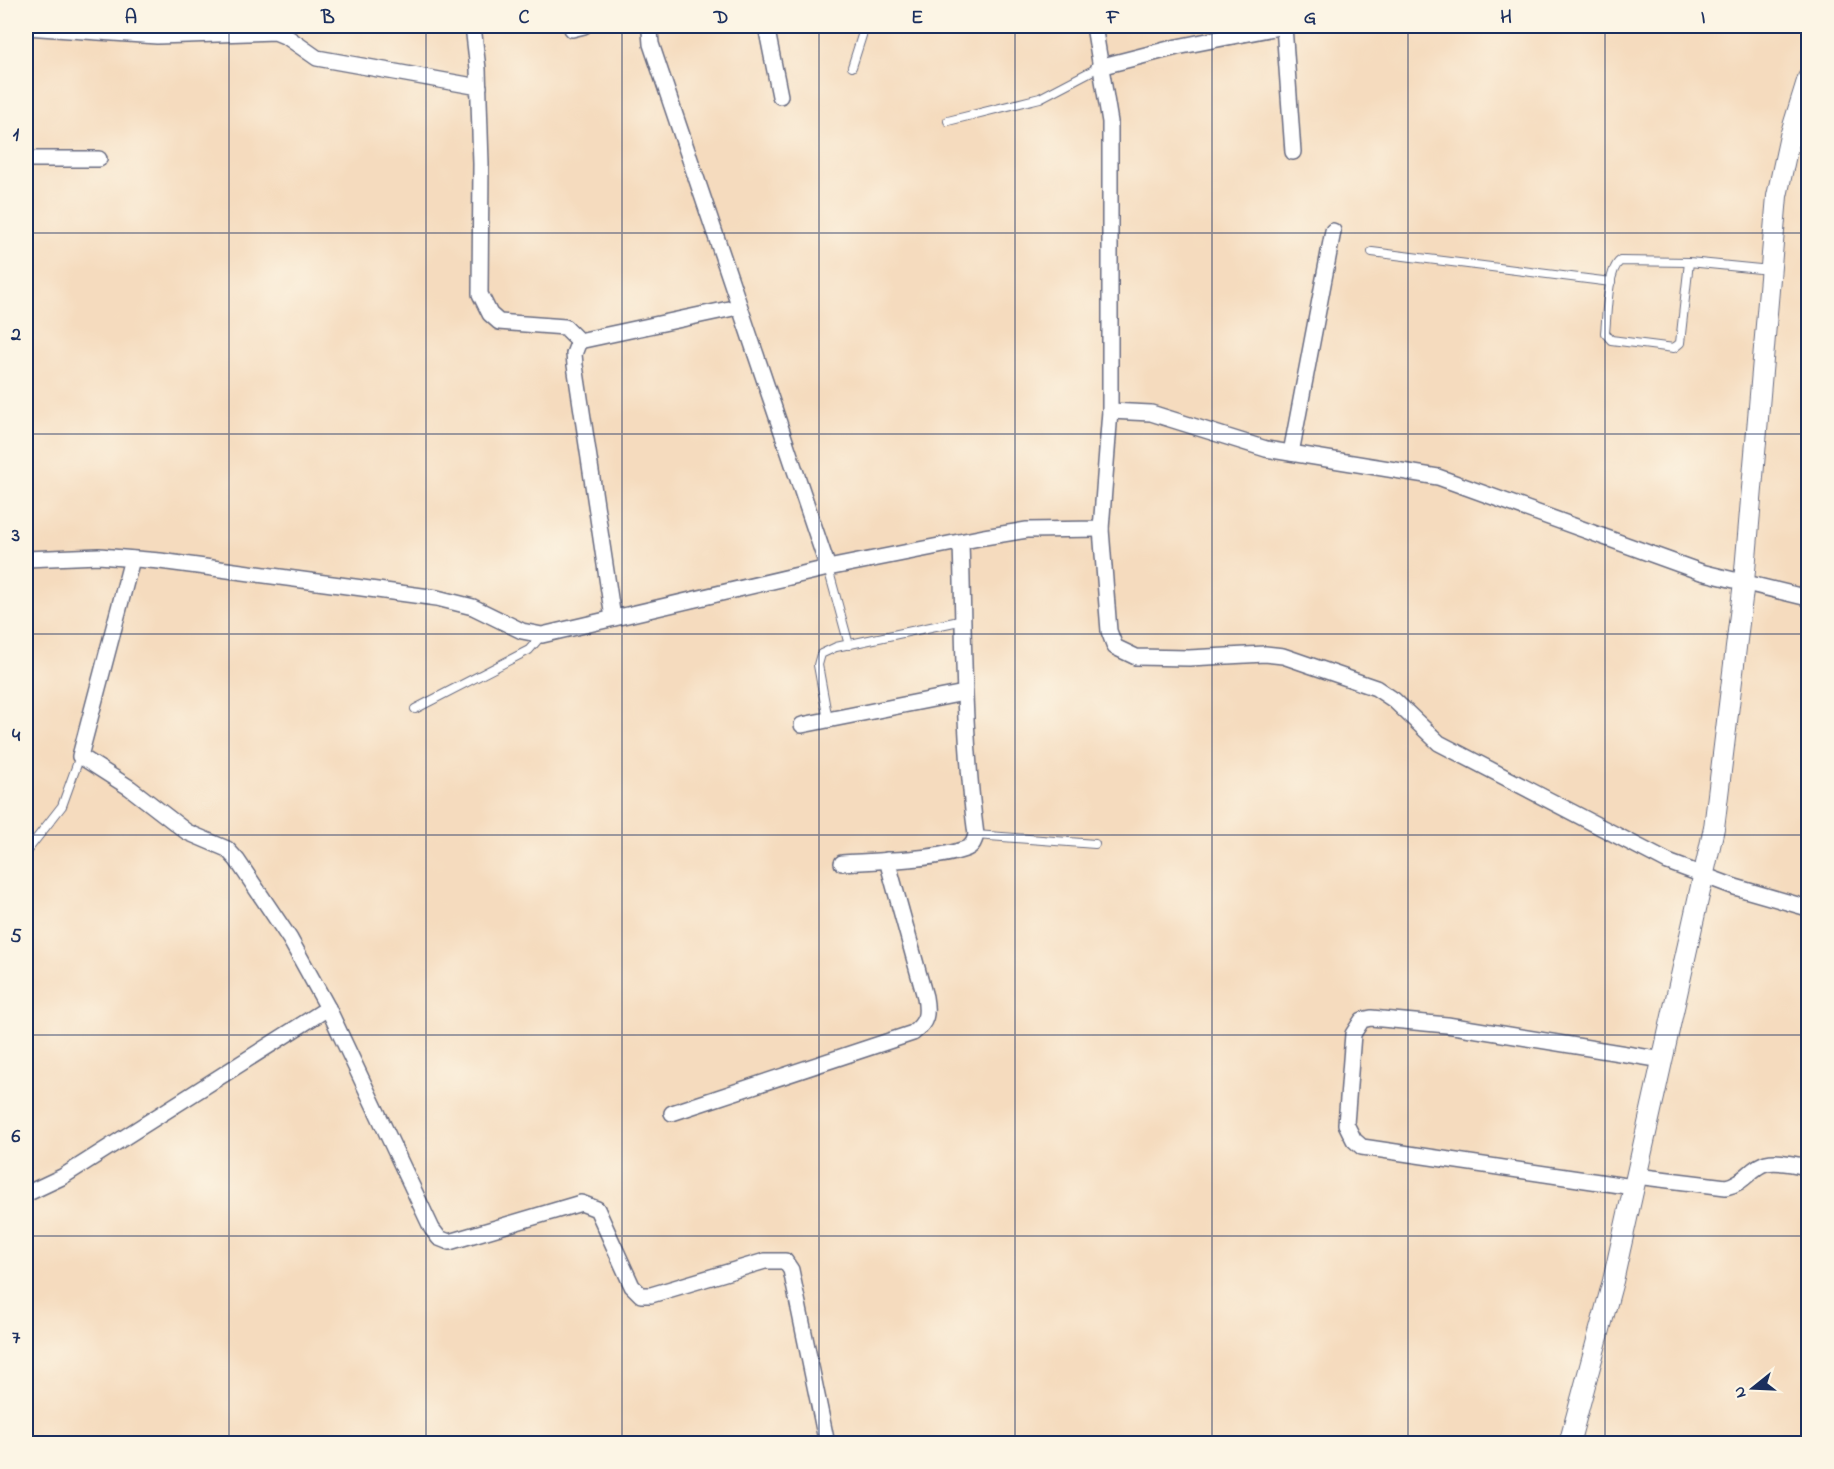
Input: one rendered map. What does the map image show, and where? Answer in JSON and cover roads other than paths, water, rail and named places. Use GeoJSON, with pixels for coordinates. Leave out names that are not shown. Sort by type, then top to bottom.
{"type":"FeatureCollection","features":[{"type":"Feature","properties":{"kind":"street"},"geometry":{"type":"LineString","coordinates":[[473,26],[478,87],[480,294],[483,305],[499,322],[565,327],[579,341]]}},
{"type":"Feature","properties":{"kind":"street"},"geometry":{"type":"LineString","coordinates":[[655,26],[650,31],[651,44],[680,137],[727,263],[738,307],[828,568]]}},
{"type":"Feature","properties":{"kind":"street"},"geometry":{"type":"LineString","coordinates":[[766,26],[780,96]]}},
{"type":"Feature","properties":{"kind":"street"},"geometry":{"type":"LineString","coordinates":[[1094,26],[1110,123],[1110,411],[1101,529],[1109,631],[1115,646],[1137,657],[1189,658],[1265,654],[1283,656],[1376,688],[1394,700],[1432,738],[1463,758],[1668,862],[1705,877],[1809,908]]}},
{"type":"Feature","properties":{"kind":"street"},"geometry":{"type":"LineString","coordinates":[[1099,67],[1177,47],[1285,26],[1293,152]]}},
{"type":"Feature","properties":{"kind":"street"},"geometry":{"type":"LineString","coordinates":[[26,27],[124,29],[157,36],[275,32],[287,37],[317,58],[478,87]]}},
{"type":"Feature","properties":{"kind":"street"},"geometry":{"type":"LineString","coordinates":[[1569,1443],[1595,1354],[1705,877],[1714,828],[1744,582],[1777,195],[1804,109],[1809,78]]}},
{"type":"Feature","properties":{"kind":"street"},"geometry":{"type":"LineString","coordinates":[[26,159],[99,159]]}},
{"type":"Feature","properties":{"kind":"street"},"geometry":{"type":"LineString","coordinates":[[1291,453],[1333,231]]}},
{"type":"Feature","properties":{"kind":"street"},"geometry":{"type":"LineString","coordinates":[[579,341],[738,307]]}},
{"type":"Feature","properties":{"kind":"street"},"geometry":{"type":"LineString","coordinates":[[579,341],[574,354],[574,365],[613,618]]}},
{"type":"Feature","properties":{"kind":"street"},"geometry":{"type":"LineString","coordinates":[[1110,411],[1151,413],[1239,441],[1291,453],[1438,477],[1701,572],[1809,598]]}},
{"type":"Feature","properties":{"kind":"street"},"geometry":{"type":"LineString","coordinates":[[26,559],[99,556],[132,559],[437,598],[473,607],[522,631],[542,635],[828,568],[961,542],[1027,530],[1101,529]]}},
{"type":"Feature","properties":{"kind":"street"},"geometry":{"type":"LineString","coordinates":[[842,863],[887,860],[966,849],[974,843],[976,836],[968,774],[964,693],[961,542]]}},
{"type":"Feature","properties":{"kind":"street"},"geometry":{"type":"LineString","coordinates":[[132,559],[81,756],[130,788],[187,832],[227,849],[237,860],[290,939],[328,1008],[432,1229],[440,1238],[449,1242],[580,1203],[597,1209],[632,1286],[641,1295],[651,1295],[765,1262],[785,1261],[791,1270],[827,1443]]}},
{"type":"Feature","properties":{"kind":"street"},"geometry":{"type":"LineString","coordinates":[[802,725],[964,693]]}},
{"type":"Feature","properties":{"kind":"street"},"geometry":{"type":"LineString","coordinates":[[672,1113],[913,1033],[921,1027],[928,1016],[925,998],[887,860]]}},
{"type":"Feature","properties":{"kind":"street"},"geometry":{"type":"LineString","coordinates":[[26,1194],[62,1177],[328,1008]]}},
{"type":"Feature","properties":{"kind":"street"},"geometry":{"type":"LineString","coordinates":[[1663,1060],[1447,1025],[1393,1020],[1362,1020],[1353,1034],[1346,1124],[1354,1140],[1362,1147],[1635,1181],[1726,1187],[1738,1184],[1765,1163],[1779,1162],[1809,1167]]}},
{"type":"Feature","properties":{"kind":"lane"},"geometry":{"type":"LineString","coordinates":[[852,67],[865,26]]}},
{"type":"Feature","properties":{"kind":"lane"},"geometry":{"type":"LineString","coordinates":[[948,121],[1040,98],[1099,67]]}},
{"type":"Feature","properties":{"kind":"lane"},"geometry":{"type":"LineString","coordinates":[[1372,252],[1422,256],[1511,271],[1611,282]]}},
{"type":"Feature","properties":{"kind":"lane"},"geometry":{"type":"LineString","coordinates":[[1689,262],[1680,343],[1674,348],[1611,340],[1605,333],[1611,282],[1615,264],[1620,261],[1689,262],[1770,270]]}},
{"type":"Feature","properties":{"kind":"lane"},"geometry":{"type":"LineString","coordinates":[[828,568],[849,645]]}},
{"type":"Feature","properties":{"kind":"lane"},"geometry":{"type":"LineString","coordinates":[[828,720],[818,665],[821,654],[849,645],[964,620]]}},
{"type":"Feature","properties":{"kind":"lane"},"geometry":{"type":"LineString","coordinates":[[415,709],[529,650],[542,635]]}},
{"type":"Feature","properties":{"kind":"lane"},"geometry":{"type":"LineString","coordinates":[[26,852],[62,806],[81,756]]}},
{"type":"Feature","properties":{"kind":"lane"},"geometry":{"type":"LineString","coordinates":[[976,836],[1095,844]]}}]}
